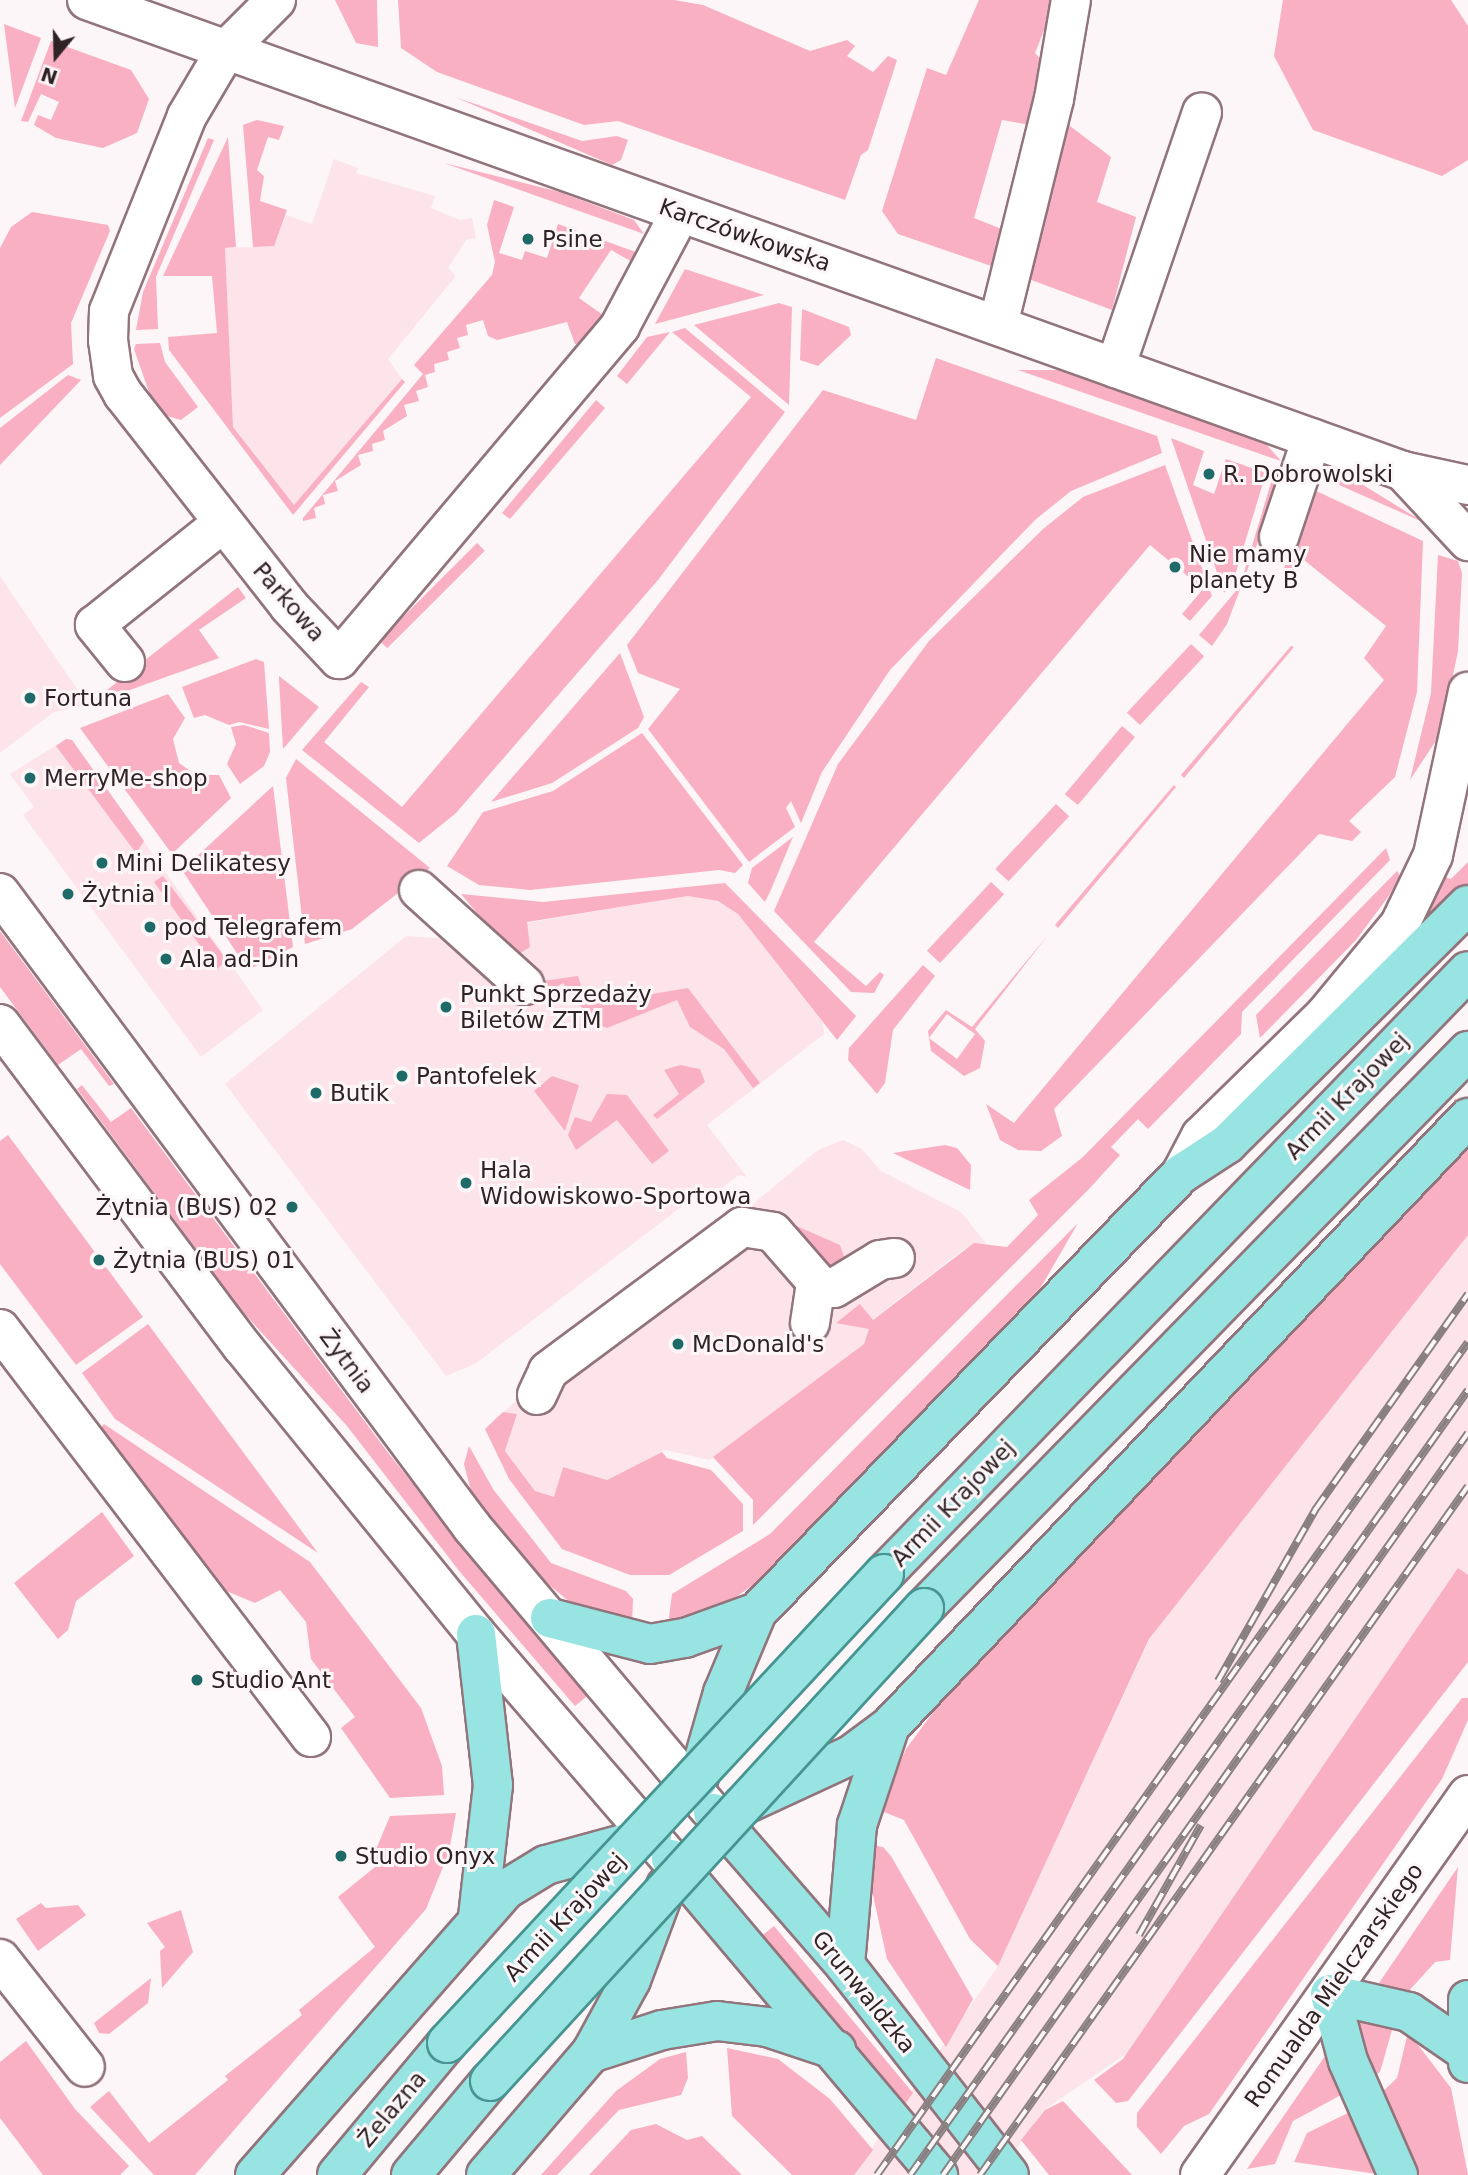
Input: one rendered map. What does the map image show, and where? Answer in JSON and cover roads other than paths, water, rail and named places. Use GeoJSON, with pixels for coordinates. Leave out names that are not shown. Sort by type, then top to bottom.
{"type":"FeatureCollection","features":[{"type":"Feature","properties":{"kind":"main road"},"geometry":{"type":"LineString","coordinates":[[708,1807],[723,1693],[757,1612],[1181,1174],[1227,1144],[1468,905]]}},
{"type":"Feature","properties":{"kind":"main road","name":"Armii Krajowej"},"geometry":{"type":"LineString","coordinates":[[447,2043],[884,1573],[1468,971]]}},
{"type":"Feature","properties":{"kind":"main road"},"geometry":{"type":"LineString","coordinates":[[411,2175],[490,2081],[924,1608],[1468,1051]]}},
{"type":"Feature","properties":{"kind":"main road"},"geometry":{"type":"LineString","coordinates":[[486,2175],[592,2053],[641,1958],[665,1853],[708,1807],[851,1755],[890,1726],[1468,1118]]}},
{"type":"Feature","properties":{"kind":"main road"},"geometry":{"type":"LineString","coordinates":[[550,1618],[649,1644],[685,1638],[757,1612]]}},
{"type":"Feature","properties":{"kind":"main road"},"geometry":{"type":"LineString","coordinates":[[476,1634],[494,1785],[478,1917]]}},
{"type":"Feature","properties":{"kind":"main road"},"geometry":{"type":"LineString","coordinates":[[845,1965],[857,1825],[890,1726]]}},
{"type":"Feature","properties":{"kind":"main road","name":"Grunwaldzka"},"geometry":{"type":"LineString","coordinates":[[708,1807],[845,1965],[1009,2175]]}},
{"type":"Feature","properties":{"kind":"main road"},"geometry":{"type":"LineString","coordinates":[[255,2175],[478,1917],[532,1871],[665,1853]]}},
{"type":"Feature","properties":{"kind":"main road"},"geometry":{"type":"LineString","coordinates":[[665,1853],[837,2050],[938,2175]]}},
{"type":"Feature","properties":{"kind":"main road"},"geometry":{"type":"LineString","coordinates":[[1398,2175],[1348,2061],[1330,1993],[1409,2012],[1467,2057]]}},
{"type":"Feature","properties":{"kind":"main road"},"geometry":{"type":"LineString","coordinates":[[1467,2057],[1468,2000]]}},
{"type":"Feature","properties":{"kind":"main road"},"geometry":{"type":"LineString","coordinates":[[592,2053],[662,2030],[717,2021],[767,2027],[837,2050]]}},
{"type":"Feature","properties":{"kind":"main road","name":"Żelazna"},"geometry":{"type":"LineString","coordinates":[[337,2175],[447,2043]]}},
{"type":"Feature","properties":{"kind":"street","name":"Karczówkowska"},"geometry":{"type":"LineString","coordinates":[[87,0],[1403,471],[1468,485]]}},
{"type":"Feature","properties":{"kind":"street"},"geometry":{"type":"LineString","coordinates":[[226,50],[239,0]]}},
{"type":"Feature","properties":{"kind":"street"},"geometry":{"type":"LineString","coordinates":[[226,50],[276,0]]}},
{"type":"Feature","properties":{"kind":"street"},"geometry":{"type":"LineString","coordinates":[[998,325],[1054,99],[1071,0]]}},
{"type":"Feature","properties":{"kind":"street","name":"Parkowa"},"geometry":{"type":"LineString","coordinates":[[226,50],[187,116],[151,197],[109,311],[108,340],[113,376],[123,394],[289,606],[339,659],[620,326],[680,213]]}},
{"type":"Feature","properties":{"kind":"street"},"geometry":{"type":"LineString","coordinates":[[1115,368],[1202,112]]}},
{"type":"Feature","properties":{"kind":"street"},"geometry":{"type":"LineString","coordinates":[[1279,537],[1312,438]]}},
{"type":"Feature","properties":{"kind":"street","name":"Karczówkowska"},"geometry":{"type":"LineString","coordinates":[[1403,471],[1468,541]]}},
{"type":"Feature","properties":{"kind":"street"},"geometry":{"type":"LineString","coordinates":[[125,662],[95,625],[223,523]]}},
{"type":"Feature","properties":{"kind":"street"},"geometry":{"type":"LineString","coordinates":[[1181,1174],[1201,1136],[1324,1016],[1400,924],[1433,855],[1468,692]]}},
{"type":"Feature","properties":{"kind":"street"},"geometry":{"type":"LineString","coordinates":[[419,890],[524,985]]}},
{"type":"Feature","properties":{"kind":"street","name":"Żytnia"},"geometry":{"type":"LineString","coordinates":[[0,893],[464,1517],[708,1807]]}},
{"type":"Feature","properties":{"kind":"street"},"geometry":{"type":"LineString","coordinates":[[0,1024],[242,1346],[476,1634],[665,1853]]}},
{"type":"Feature","properties":{"kind":"street"},"geometry":{"type":"LineString","coordinates":[[543,1372],[742,1227],[773,1232],[816,1283],[834,1288],[880,1260],[895,1258]]}},
{"type":"Feature","properties":{"kind":"street"},"geometry":{"type":"LineString","coordinates":[[810,1323],[816,1283]]}},
{"type":"Feature","properties":{"kind":"street"},"geometry":{"type":"LineString","coordinates":[[0,1329],[311,1737]]}},
{"type":"Feature","properties":{"kind":"street","name":"Romualda Mielczarskiego"},"geometry":{"type":"LineString","coordinates":[[1200,2175],[1468,1795]]}},
{"type":"Feature","properties":{"kind":"street"},"geometry":{"type":"LineString","coordinates":[[0,1959],[85,2067]]}},
{"type":"Feature","properties":{"kind":"railway"},"geometry":{"type":"LineString","coordinates":[[1218,1681],[1315,1510],[1468,1294]]}},
{"type":"Feature","properties":{"kind":"railway"},"geometry":{"type":"LineString","coordinates":[[877,2175],[1468,1342]]}},
{"type":"Feature","properties":{"kind":"railway"},"geometry":{"type":"LineString","coordinates":[[910,2175],[1468,1390]]}},
{"type":"Feature","properties":{"kind":"railway"},"geometry":{"type":"LineString","coordinates":[[943,2175],[1468,1433]]}},
{"type":"Feature","properties":{"kind":"railway"},"geometry":{"type":"LineString","coordinates":[[980,2175],[1468,1486]]}},
{"type":"Feature","properties":{"kind":"railway"},"geometry":{"type":"LineString","coordinates":[[1139,1935],[1201,1825]]}},
{"type":"Feature","properties":{"kind":"place","name":"Psine"},"geometry":{"type":"Point","coordinates":[528,239]}},
{"type":"Feature","properties":{"kind":"place","name":"R. Dobrowolski"},"geometry":{"type":"Point","coordinates":[1209,474]}},
{"type":"Feature","properties":{"kind":"place","name":"Nie mamy planety B"},"geometry":{"type":"Point","coordinates":[1175,567]}},
{"type":"Feature","properties":{"kind":"place","name":"Fortuna"},"geometry":{"type":"Point","coordinates":[30,698]}},
{"type":"Feature","properties":{"kind":"place","name":"MerryMe-shop"},"geometry":{"type":"Point","coordinates":[30,778]}},
{"type":"Feature","properties":{"kind":"place","name":"Mini Delikatesy"},"geometry":{"type":"Point","coordinates":[102,863]}},
{"type":"Feature","properties":{"kind":"place","name":"Żytnia I"},"geometry":{"type":"Point","coordinates":[68,894]}},
{"type":"Feature","properties":{"kind":"place","name":"pod Telegrafem"},"geometry":{"type":"Point","coordinates":[150,927]}},
{"type":"Feature","properties":{"kind":"place","name":"Ala ad-Din"},"geometry":{"type":"Point","coordinates":[166,959]}},
{"type":"Feature","properties":{"kind":"place","name":"Punkt Sprzedaży Biletów ZTM"},"geometry":{"type":"Point","coordinates":[446,1007]}},
{"type":"Feature","properties":{"kind":"place","name":"Pantofelek"},"geometry":{"type":"Point","coordinates":[402,1076]}},
{"type":"Feature","properties":{"kind":"place","name":"Butik"},"geometry":{"type":"Point","coordinates":[316,1093]}},
{"type":"Feature","properties":{"kind":"place","name":"Hala Widowiskowo-Sportowa"},"geometry":{"type":"Point","coordinates":[466,1183]}},
{"type":"Feature","properties":{"kind":"place","name":"Żytnia (BUS) 02"},"geometry":{"type":"Point","coordinates":[292,1207]}},
{"type":"Feature","properties":{"kind":"place","name":"Żytnia (BUS) 01"},"geometry":{"type":"Point","coordinates":[99,1260]}},
{"type":"Feature","properties":{"kind":"place","name":"McDonald's"},"geometry":{"type":"Point","coordinates":[678,1344]}},
{"type":"Feature","properties":{"kind":"place","name":"Studio Ant"},"geometry":{"type":"Point","coordinates":[197,1680]}},
{"type":"Feature","properties":{"kind":"place","name":"Studio Onyx"},"geometry":{"type":"Point","coordinates":[341,1856]}}]}
